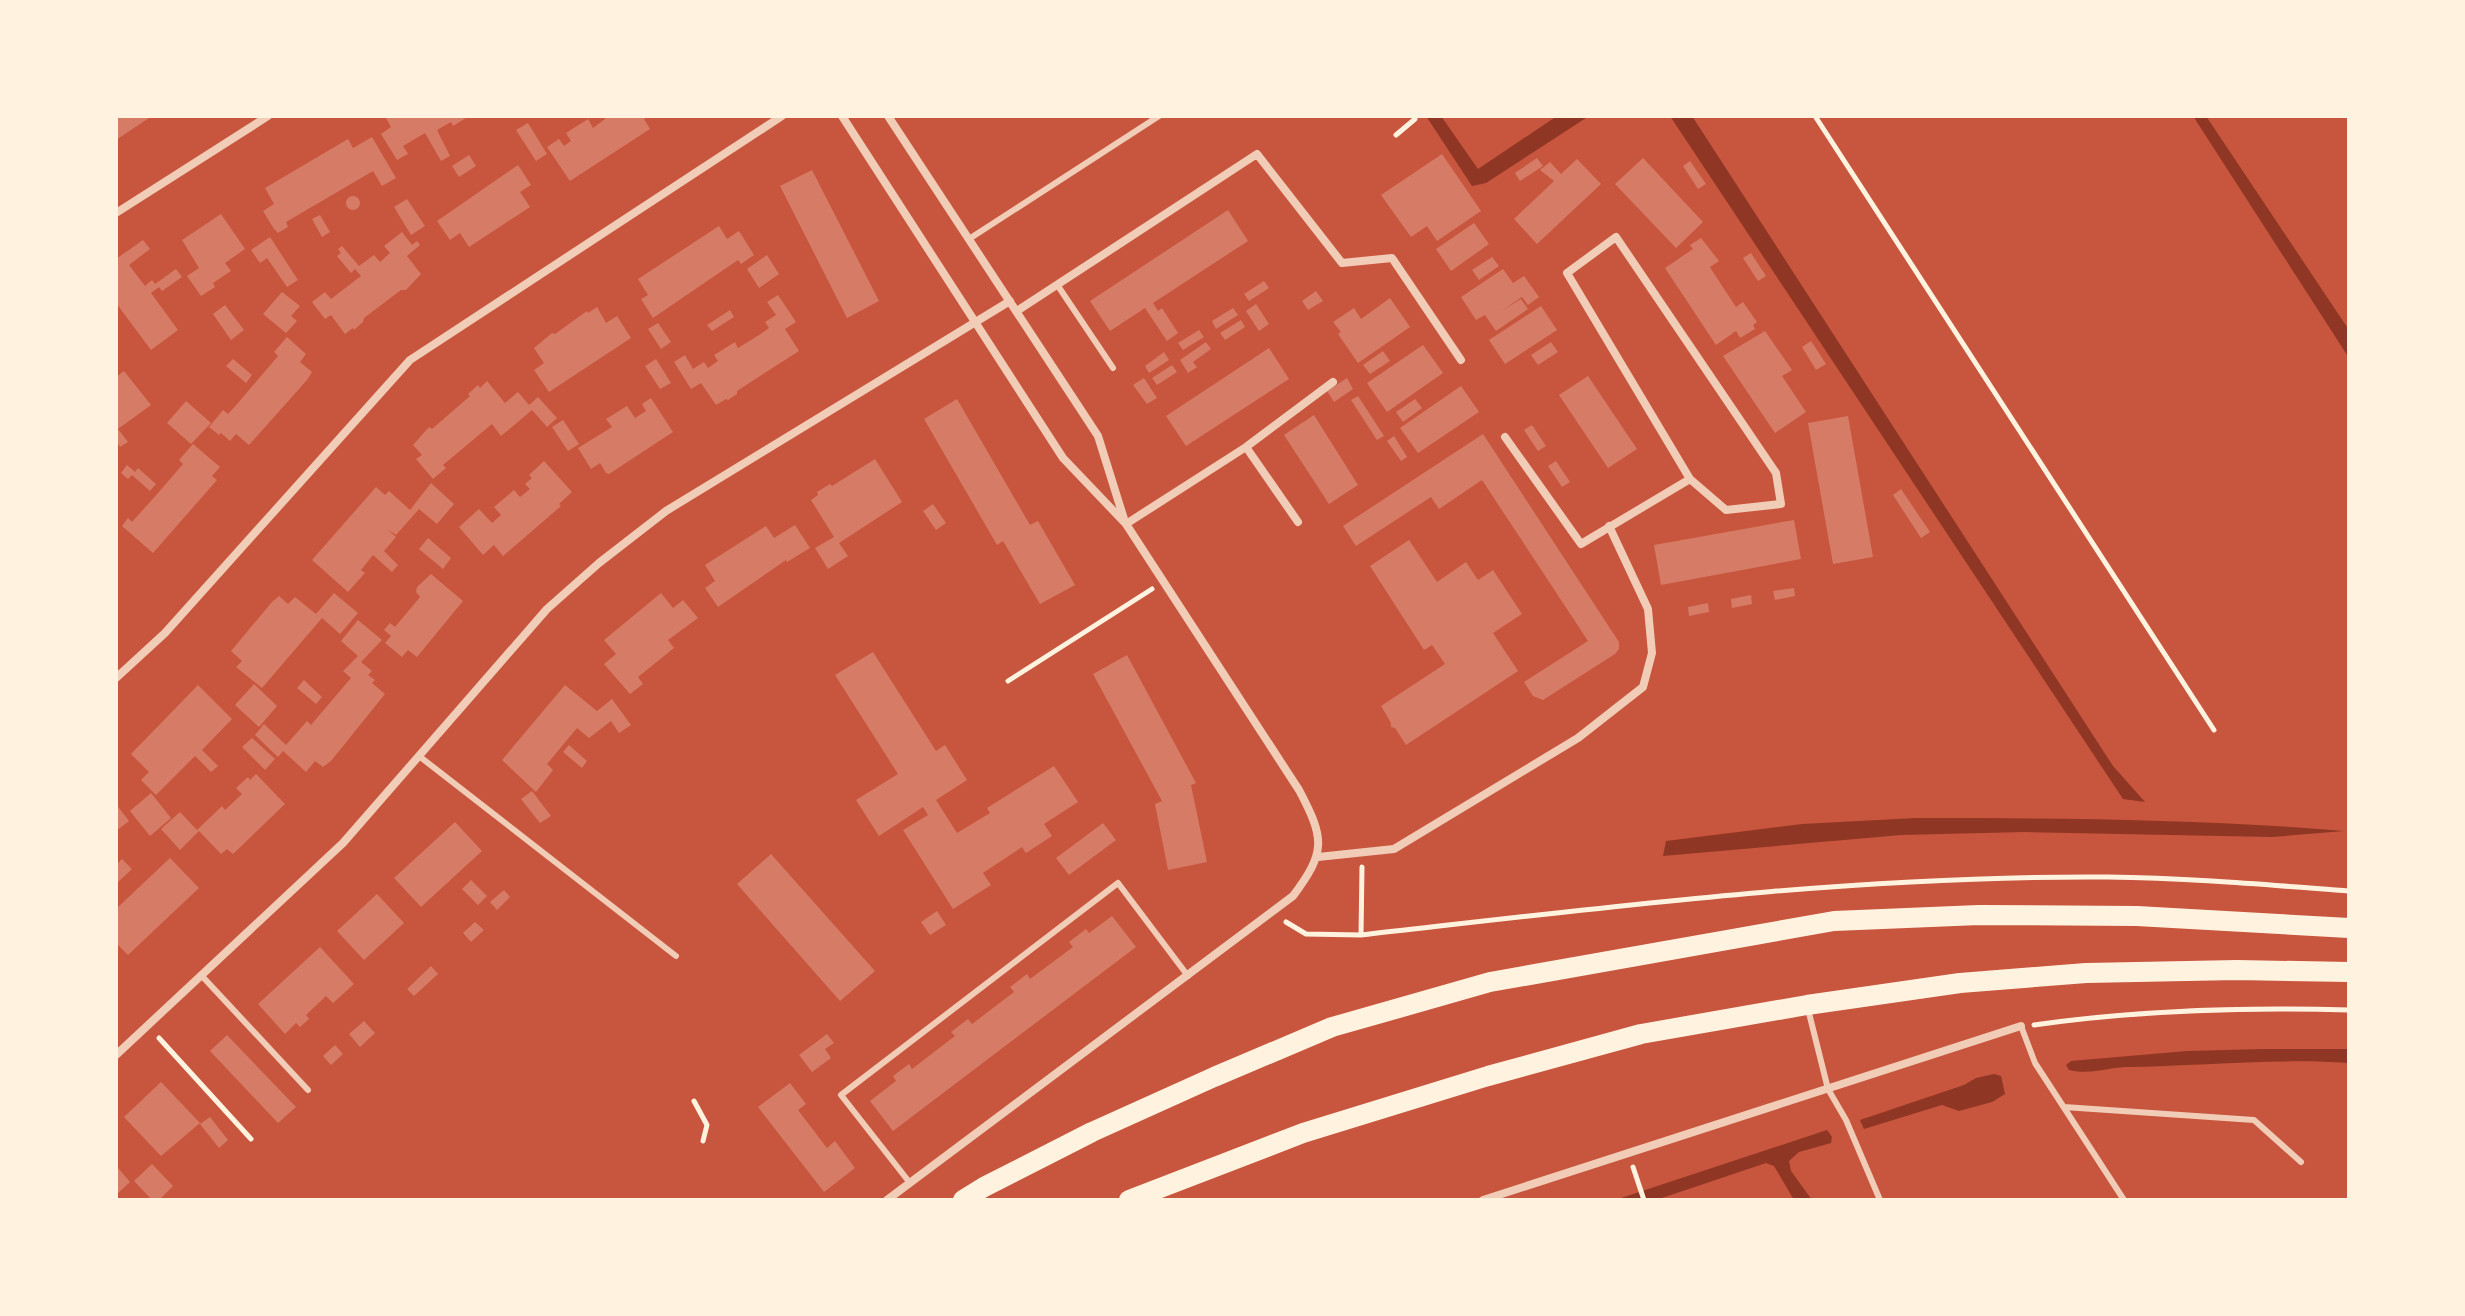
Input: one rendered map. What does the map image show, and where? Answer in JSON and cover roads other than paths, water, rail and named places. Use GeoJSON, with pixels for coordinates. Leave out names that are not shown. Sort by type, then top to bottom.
{"type":"FeatureCollection","features":[{"type":"Feature","properties":{"kind":"main road"},"geometry":{"type":"LineString","coordinates":[[963,1200],[1092,1132],[1332,1027],[1505,979],[1834,921],[1979,915],[2137,916],[2349,928]]}},
{"type":"Feature","properties":{"kind":"main road"},"geometry":{"type":"LineString","coordinates":[[1129,1200],[1303,1133],[1488,1076],[1641,1034],[1807,1005],[1960,983],[2086,973],[2237,970],[2349,972]]}},
{"type":"Feature","properties":{"kind":"street"},"geometry":{"type":"LineString","coordinates":[[116,213],[268,116]]}},
{"type":"Feature","properties":{"kind":"street"},"geometry":{"type":"LineString","coordinates":[[116,678],[165,633],[410,360],[782,116]]}},
{"type":"Feature","properties":{"kind":"street"},"geometry":{"type":"LineString","coordinates":[[842,116],[1063,458],[1126,524],[1299,790],[1318,834],[1318,857],[1293,896],[887,1200]]}},
{"type":"Feature","properties":{"kind":"street"},"geometry":{"type":"LineString","coordinates":[[888,116],[1098,436],[1126,524]]}},
{"type":"Feature","properties":{"kind":"street"},"geometry":{"type":"LineString","coordinates":[[1017,311],[1257,154],[1342,263],[1392,258],[1461,360]]}},
{"type":"Feature","properties":{"kind":"street"},"geometry":{"type":"LineString","coordinates":[[1616,237],[1776,473],[1781,504],[1726,510],[1690,479],[1567,273],[1616,237]]}},
{"type":"Feature","properties":{"kind":"street"},"geometry":{"type":"LineString","coordinates":[[116,1055],[343,843],[547,609],[599,563],[666,511],[1010,301]]}},
{"type":"Feature","properties":{"kind":"street"},"geometry":{"type":"LineString","coordinates":[[1126,524],[1246,447],[1333,382]]}},
{"type":"Feature","properties":{"kind":"street"},"geometry":{"type":"LineString","coordinates":[[1505,437],[1581,544],[1690,479]]}},
{"type":"Feature","properties":{"kind":"street"},"geometry":{"type":"LineString","coordinates":[[1246,447],[1298,522]]}},
{"type":"Feature","properties":{"kind":"street"},"geometry":{"type":"LineString","coordinates":[[1318,857],[1394,849],[1578,738],[1643,687],[1652,653],[1648,609],[1609,526]]}},
{"type":"Feature","properties":{"kind":"street"},"geometry":{"type":"LineString","coordinates":[[1483,1200],[2021,1026]]}},
{"type":"Feature","properties":{"kind":"lane"},"geometry":{"type":"LineString","coordinates":[[969,239],[1159,116]]}},
{"type":"Feature","properties":{"kind":"lane"},"geometry":{"type":"LineString","coordinates":[[1058,286],[1113,368]]}},
{"type":"Feature","properties":{"kind":"lane"},"geometry":{"type":"LineString","coordinates":[[419,756],[676,956]]}},
{"type":"Feature","properties":{"kind":"lane"},"geometry":{"type":"LineString","coordinates":[[910,1183],[841,1095],[1118,883],[1188,976]]}},
{"type":"Feature","properties":{"kind":"lane"},"geometry":{"type":"LineString","coordinates":[[201,975],[308,1090]]}},
{"type":"Feature","properties":{"kind":"lane"},"geometry":{"type":"LineString","coordinates":[[1807,1005],[1828,1089],[1846,1120],[1880,1200]]}},
{"type":"Feature","properties":{"kind":"lane"},"geometry":{"type":"LineString","coordinates":[[2021,1026],[2035,1063],[2124,1200]]}},
{"type":"Feature","properties":{"kind":"lane"},"geometry":{"type":"LineString","coordinates":[[2064,1107],[2254,1120],[2301,1162]]}}]}
